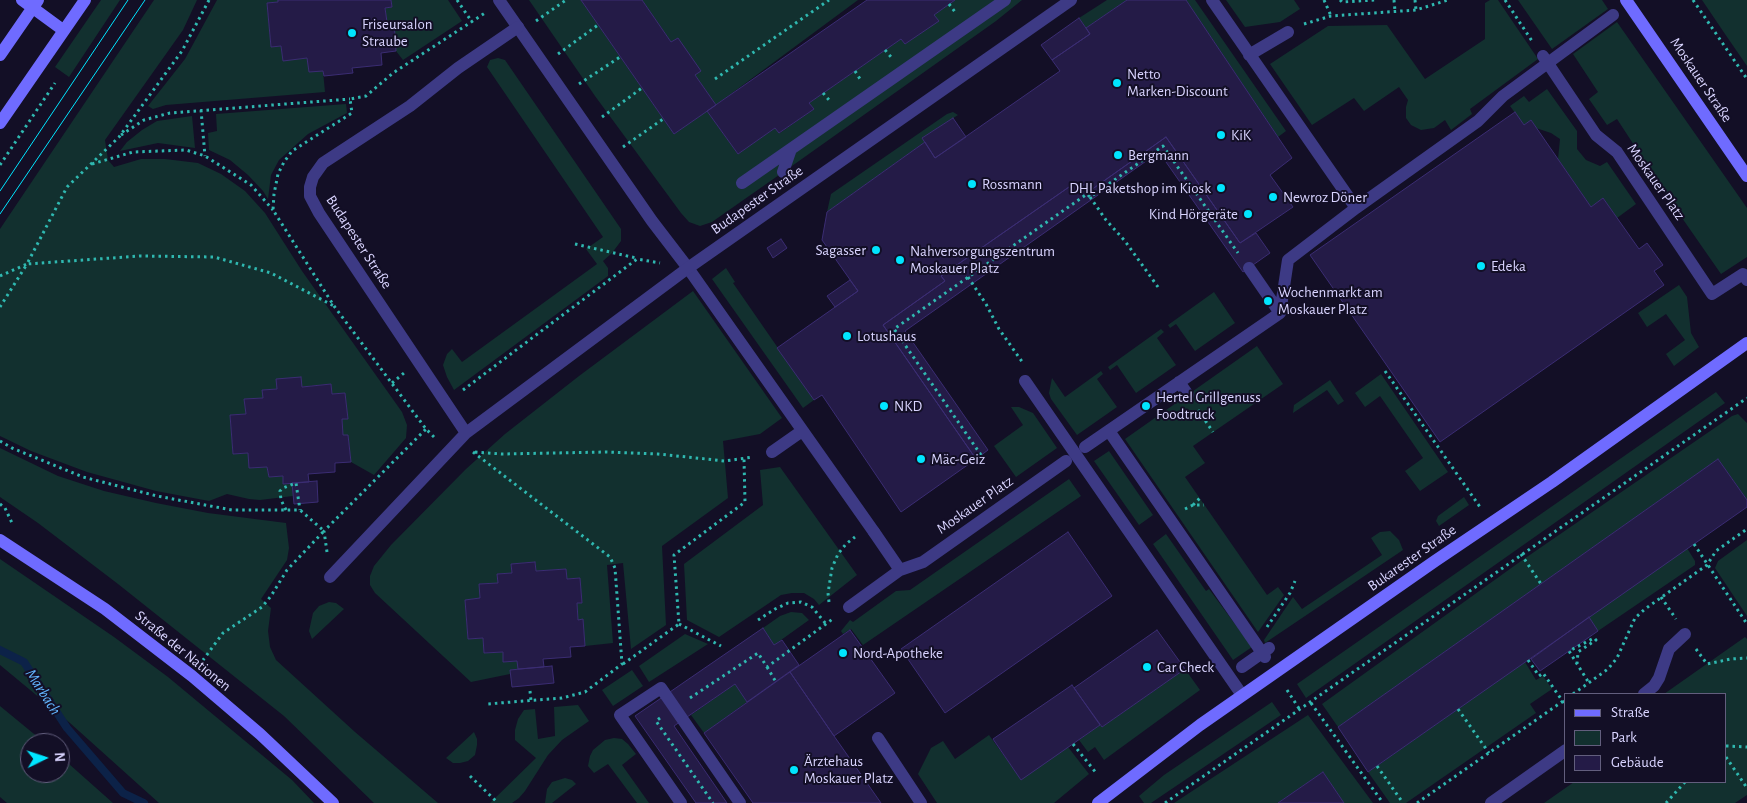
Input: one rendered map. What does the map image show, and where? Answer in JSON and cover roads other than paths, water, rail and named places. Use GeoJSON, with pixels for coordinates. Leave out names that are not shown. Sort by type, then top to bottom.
{"type":"FeatureCollection","features":[{"type":"Feature","properties":{"kind":"street"},"geometry":{"type":"LineString","coordinates":[[22,0],[36,4],[63,30]]}},
{"type":"Feature","properties":{"kind":"street"},"geometry":{"type":"LineString","coordinates":[[0,123],[85,0]]}},
{"type":"Feature","properties":{"kind":"street"},"geometry":{"type":"LineString","coordinates":[[742,183],[1005,0]]}},
{"type":"Feature","properties":{"kind":"street","name":"Budapester Straße"},"geometry":{"type":"LineString","coordinates":[[330,577],[466,433],[688,268],[1071,0]]}},
{"type":"Feature","properties":{"kind":"street"},"geometry":{"type":"LineString","coordinates":[[1212,0],[1356,208]]}},
{"type":"Feature","properties":{"kind":"street"},"geometry":{"type":"LineString","coordinates":[[500,1],[652,222],[688,268],[900,570]]}},
{"type":"Feature","properties":{"kind":"street","name":"Moskauer Straße"},"geometry":{"type":"LineString","coordinates":[[1627,1],[1747,176]]}},
{"type":"Feature","properties":{"kind":"street"},"geometry":{"type":"LineString","coordinates":[[0,55],[36,4]]}},
{"type":"Feature","properties":{"kind":"street"},"geometry":{"type":"LineString","coordinates":[[1086,447],[1280,313],[1288,260],[1356,208],[1478,121],[1503,96],[1545,60],[1612,15]]}},
{"type":"Feature","properties":{"kind":"street","name":"Budapester Straße"},"geometry":{"type":"LineString","coordinates":[[466,433],[319,213],[310,196],[310,187],[313,177],[323,163],[410,106],[458,68],[519,29]]}},
{"type":"Feature","properties":{"kind":"street"},"geometry":{"type":"LineString","coordinates":[[1249,55],[1288,32]]}},
{"type":"Feature","properties":{"kind":"street","name":"Moskauer Platz"},"geometry":{"type":"LineString","coordinates":[[1545,60],[1596,135],[1617,152],[1712,294],[1746,275]]}},
{"type":"Feature","properties":{"kind":"street"},"geometry":{"type":"LineString","coordinates":[[783,172],[791,149]]}},
{"type":"Feature","properties":{"kind":"street"},"geometry":{"type":"LineString","coordinates":[[1249,268],[1280,313]]}},
{"type":"Feature","properties":{"kind":"street","name":"Bukarester Straße"},"geometry":{"type":"LineString","coordinates":[[1098,803],[1242,695],[1552,482],[1747,343]]}},
{"type":"Feature","properties":{"kind":"street"},"geometry":{"type":"LineString","coordinates":[[1025,381],[1242,695]]}},
{"type":"Feature","properties":{"kind":"street"},"geometry":{"type":"LineString","coordinates":[[1180,382],[1188,395]]}},
{"type":"Feature","properties":{"kind":"street"},"geometry":{"type":"LineString","coordinates":[[772,452],[802,431]]}},
{"type":"Feature","properties":{"kind":"street"},"geometry":{"type":"LineString","coordinates":[[1109,431],[1168,518],[1262,648],[1242,667]]}},
{"type":"Feature","properties":{"kind":"street","name":"Moskauer Platz"},"geometry":{"type":"LineString","coordinates":[[849,607],[900,570],[923,562],[1066,461]]}},
{"type":"Feature","properties":{"kind":"street","name":"Straße der Nationen"},"geometry":{"type":"LineString","coordinates":[[0,540],[106,609],[184,670],[260,734],[334,803]]}},
{"type":"Feature","properties":{"kind":"street"},"geometry":{"type":"LineString","coordinates":[[1645,693],[1654,686],[1659,678],[1669,649],[1686,634]]}},
{"type":"Feature","properties":{"kind":"street"},"geometry":{"type":"LineString","coordinates":[[681,803],[620,715],[661,688],[740,803]]}},
{"type":"Feature","properties":{"kind":"street"},"geometry":{"type":"LineString","coordinates":[[878,738],[921,803]]}},
{"type":"Feature","properties":{"kind":"street"},"geometry":{"type":"LineString","coordinates":[[1491,803],[1564,751]]}},
{"type":"Feature","properties":{"kind":"waterway","name":"Marbach"},"geometry":{"type":"LineString","coordinates":[[0,650],[24,662],[67,728],[123,793],[144,803]]}},
{"type":"Feature","properties":{"kind":"tram line"},"geometry":{"type":"LineString","coordinates":[[0,191],[128,0]]}},
{"type":"Feature","properties":{"kind":"tram line"},"geometry":{"type":"LineString","coordinates":[[0,214],[145,0]]}},
{"type":"Feature","properties":{"kind":"place","name":"Friseursalon Straube"},"geometry":{"type":"Point","coordinates":[352,33]}},
{"type":"Feature","properties":{"kind":"place","name":"Netto Marken-Discount"},"geometry":{"type":"Point","coordinates":[1117,83]}},
{"type":"Feature","properties":{"kind":"place","name":"KiK"},"geometry":{"type":"Point","coordinates":[1221,135]}},
{"type":"Feature","properties":{"kind":"place","name":"Bergmann"},"geometry":{"type":"Point","coordinates":[1118,155]}},
{"type":"Feature","properties":{"kind":"place","name":"Rossmann"},"geometry":{"type":"Point","coordinates":[972,184]}},
{"type":"Feature","properties":{"kind":"place","name":"DHL Paketshop im Kiosk"},"geometry":{"type":"Point","coordinates":[1221,188]}},
{"type":"Feature","properties":{"kind":"place","name":"Newroz Döner"},"geometry":{"type":"Point","coordinates":[1273,197]}},
{"type":"Feature","properties":{"kind":"place","name":"Kind Hörgeräte"},"geometry":{"type":"Point","coordinates":[1248,214]}},
{"type":"Feature","properties":{"kind":"place","name":"Sagasser"},"geometry":{"type":"Point","coordinates":[876,250]}},
{"type":"Feature","properties":{"kind":"place","name":"Nahversorgungszentrum Moskauer Platz"},"geometry":{"type":"Point","coordinates":[900,260]}},
{"type":"Feature","properties":{"kind":"place","name":"Edeka"},"geometry":{"type":"Point","coordinates":[1481,266]}},
{"type":"Feature","properties":{"kind":"place","name":"Wochenmarkt am Moskauer Platz"},"geometry":{"type":"Point","coordinates":[1268,301]}},
{"type":"Feature","properties":{"kind":"place","name":"Lotushaus"},"geometry":{"type":"Point","coordinates":[847,336]}},
{"type":"Feature","properties":{"kind":"place","name":"NKD"},"geometry":{"type":"Point","coordinates":[884,406]}},
{"type":"Feature","properties":{"kind":"place","name":"Hertel Grillgenuss Foodtruck"},"geometry":{"type":"Point","coordinates":[1146,406]}},
{"type":"Feature","properties":{"kind":"place","name":"Mäc-Geiz"},"geometry":{"type":"Point","coordinates":[921,459]}},
{"type":"Feature","properties":{"kind":"place","name":"Nord-Apotheke"},"geometry":{"type":"Point","coordinates":[843,653]}},
{"type":"Feature","properties":{"kind":"place","name":"Car Check"},"geometry":{"type":"Point","coordinates":[1147,667]}},
{"type":"Feature","properties":{"kind":"place","name":"Ärztehaus Moskauer Platz"},"geometry":{"type":"Point","coordinates":[794,770]}}]}
